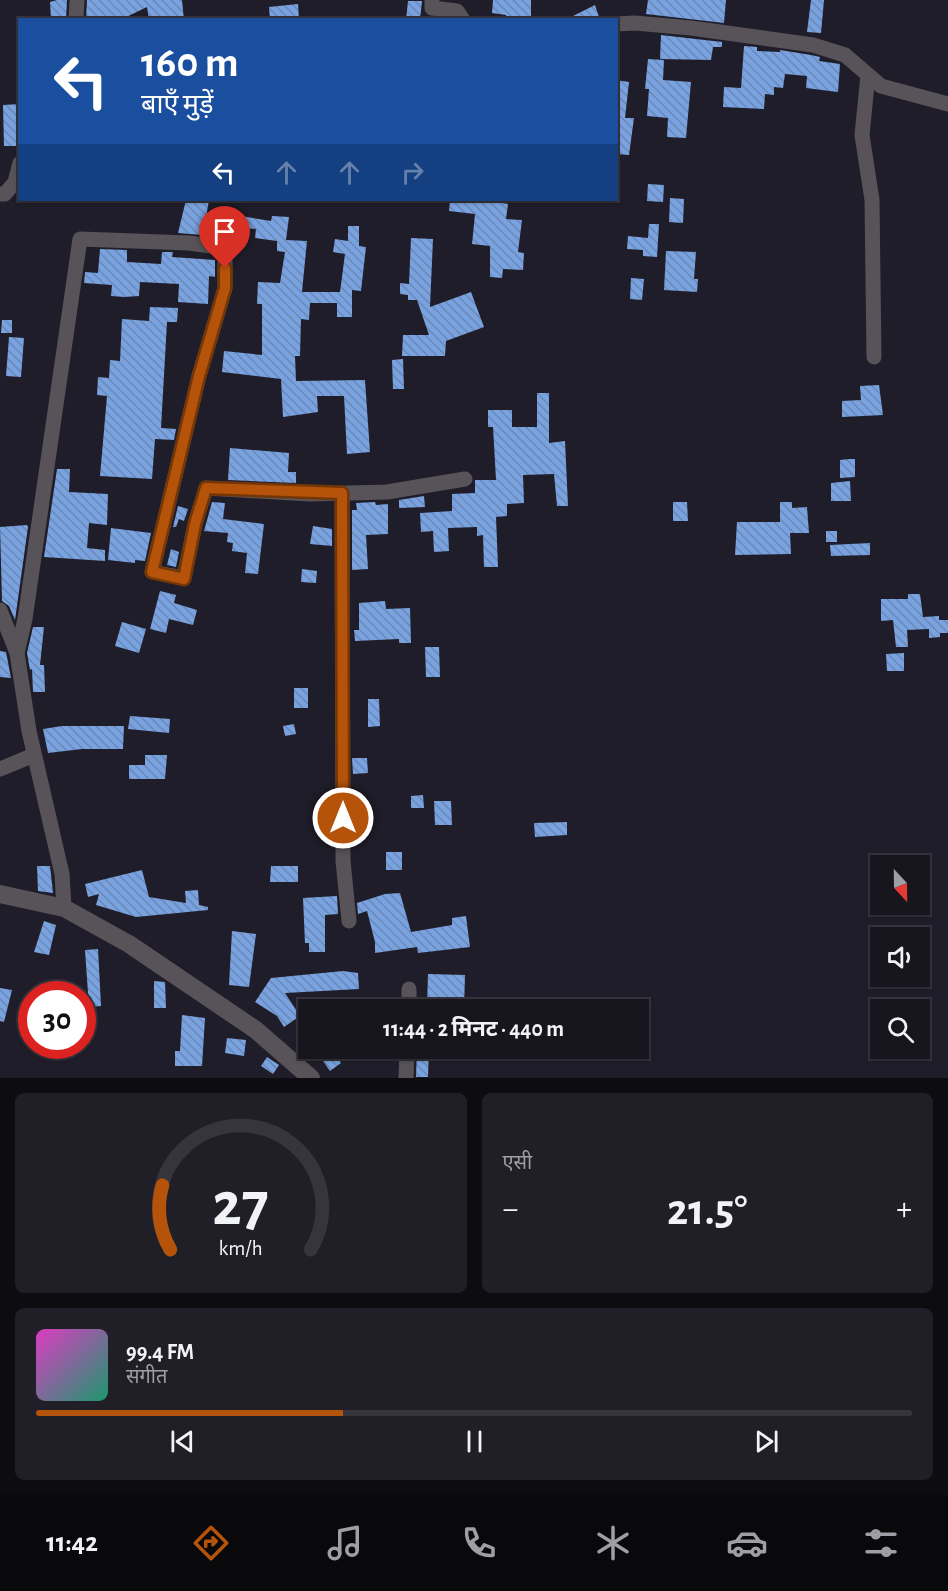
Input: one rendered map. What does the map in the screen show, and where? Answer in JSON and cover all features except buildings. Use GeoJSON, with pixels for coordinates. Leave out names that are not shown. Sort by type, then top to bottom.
{"type":"FeatureCollection","features":[{"type":"Feature","properties":{"kind":"street"},"geometry":{"type":"LineString","coordinates":[[76,18],[77,0]]}},
{"type":"Feature","properties":{"kind":"street"},"geometry":{"type":"LineString","coordinates":[[432,0],[432,8],[457,11],[462,18]]}},
{"type":"Feature","properties":{"kind":"street"},"geometry":{"type":"LineString","coordinates":[[618,24],[692,28],[813,45],[845,55],[882,86],[948,104]]}},
{"type":"Feature","properties":{"kind":"street"},"geometry":{"type":"LineString","coordinates":[[868,75],[862,135],[872,200],[874,357]]}},
{"type":"Feature","properties":{"kind":"street"},"geometry":{"type":"LineString","coordinates":[[0,194],[5,194],[15,182],[18,171]]}},
{"type":"Feature","properties":{"kind":"street"},"geometry":{"type":"LineString","coordinates":[[17,653],[25,619],[67,343],[80,240],[189,243],[225,248],[225,288],[199,376],[152,572],[184,579],[195,524],[206,488],[342,493],[387,492],[465,479]]}},
{"type":"Feature","properties":{"kind":"street"},"geometry":{"type":"LineString","coordinates":[[342,493],[344,861],[349,921]]}},
{"type":"Feature","properties":{"kind":"street"},"geometry":{"type":"LineString","coordinates":[[0,610],[17,653],[34,755],[62,874],[64,908]]}},
{"type":"Feature","properties":{"kind":"street"},"geometry":{"type":"LineString","coordinates":[[0,769],[34,755]]}},
{"type":"Feature","properties":{"kind":"street"},"geometry":{"type":"LineString","coordinates":[[0,894],[64,908],[129,944],[256,1030],[311,1078]]}},
{"type":"Feature","properties":{"kind":"street"},"geometry":{"type":"LineString","coordinates":[[409,989],[409,999]]}},
{"type":"Feature","properties":{"kind":"street"},"geometry":{"type":"LineString","coordinates":[[406,1078],[407,1059]]}},
{"type":"Feature","properties":{"kind":"route"},"geometry":{"type":"LineString","coordinates":[[225,268],[225,288],[199,376],[152,572],[184,579],[195,524],[206,488],[310,494],[342,493],[343,818]]}}]}
